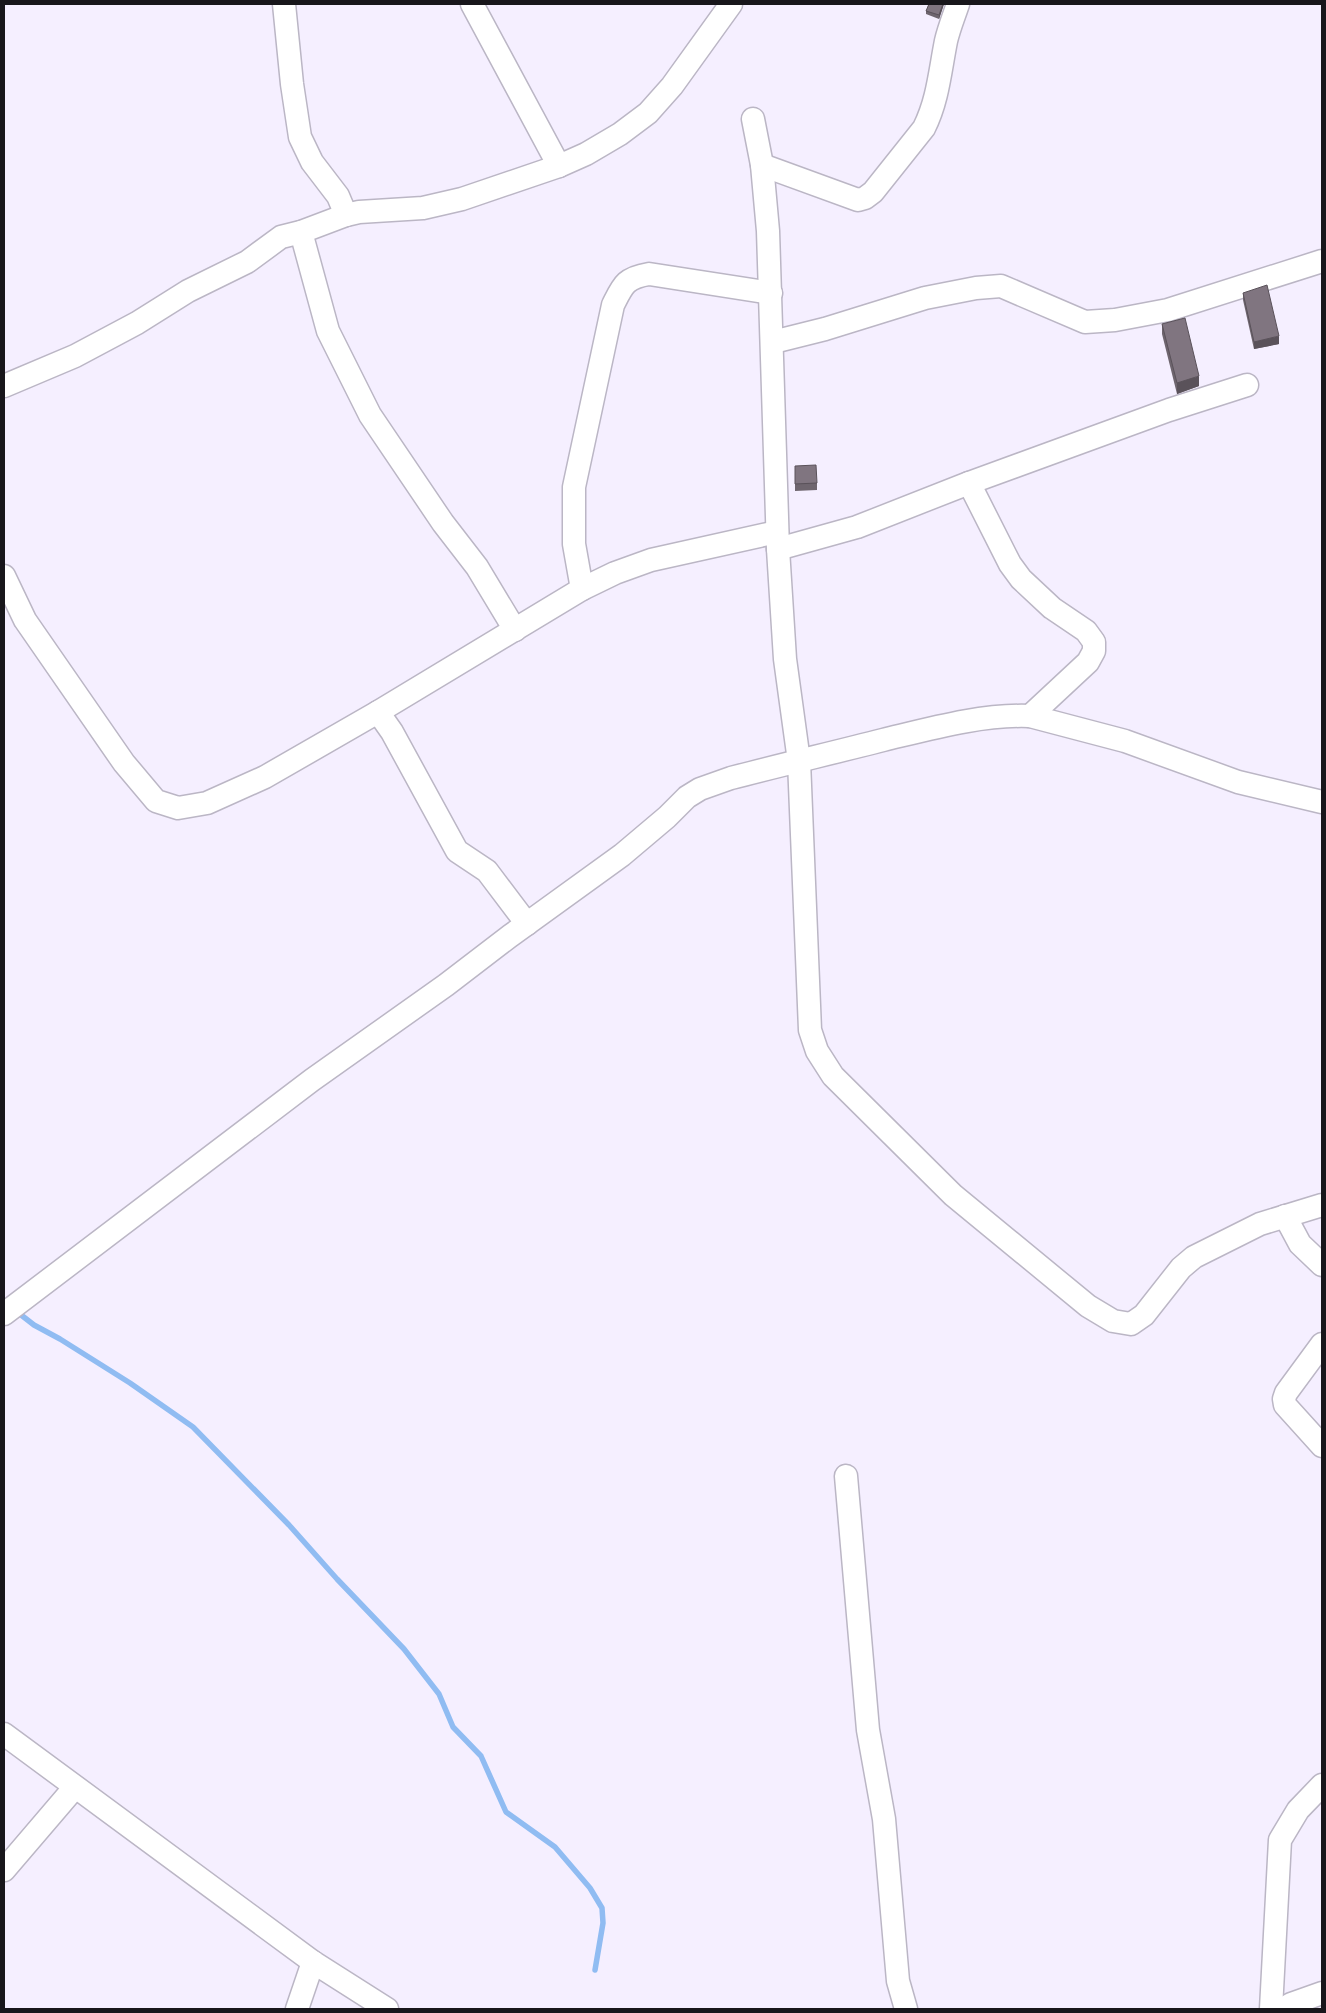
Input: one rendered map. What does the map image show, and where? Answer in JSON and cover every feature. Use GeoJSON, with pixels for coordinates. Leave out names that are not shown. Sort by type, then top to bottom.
{"type":"FeatureCollection","features":[{"type":"Feature","properties":{"kind":"street"},"geometry":{"type":"LineString","coordinates":[[284,4],[292,84],[300,137],[312,162],[338,196],[346,214]]}},
{"type":"Feature","properties":{"kind":"street"},"geometry":{"type":"LineString","coordinates":[[472,4],[559,166]]}},
{"type":"Feature","properties":{"kind":"street"},"geometry":{"type":"LineString","coordinates":[[4,386],[83,352],[137,323],[188,291],[247,262],[281,237],[301,232],[346,214],[423,208],[462,199],[559,166],[586,154],[620,134],[648,113],[672,86],[731,4]]}},
{"type":"Feature","properties":{"kind":"street"},"geometry":{"type":"LineString","coordinates":[[762,165],[858,200],[865,198],[873,192],[924,128],[929,118],[936,99],[946,40],[958,4]]}},
{"type":"Feature","properties":{"kind":"street"},"geometry":{"type":"LineString","coordinates":[[753,119],[762,165],[768,230],[778,540],[785,659],[799,761],[810,1030],[817,1051],[833,1076],[953,1195],[1088,1306],[1113,1321],[1131,1324],[1144,1315],[1182,1268],[1194,1257],[1260,1224],[1322,1205]]}},
{"type":"Feature","properties":{"kind":"street"},"geometry":{"type":"LineString","coordinates":[[301,232],[328,331],[370,415],[443,523],[477,568],[515,630]]}},
{"type":"Feature","properties":{"kind":"street"},"geometry":{"type":"LineString","coordinates":[[773,342],[825,329],[925,298],[976,288],[1001,286],[1085,322],[1115,320],[1168,310],[1322,261]]}},
{"type":"Feature","properties":{"kind":"street"},"geometry":{"type":"LineString","coordinates":[[582,589],[574,544],[574,487],[613,305],[622,285],[634,276],[649,274],[770,293]]}},
{"type":"Feature","properties":{"kind":"street"},"geometry":{"type":"LineString","coordinates":[[4,576],[25,620],[124,763],[156,800],[178,808],[207,803],[265,777],[378,712],[582,589],[615,573],[651,560],[857,528],[969,483],[1169,410],[1247,385]]}},
{"type":"Feature","properties":{"kind":"street"},"geometry":{"type":"LineString","coordinates":[[969,483],[1010,564],[1021,579],[1052,608],[1086,631],[1094,642],[1094,651],[1088,662],[1030,716]]}},
{"type":"Feature","properties":{"kind":"street"},"geometry":{"type":"LineString","coordinates":[[378,712],[392,732],[457,851],[486,871],[527,924]]}},
{"type":"Feature","properties":{"kind":"street"},"geometry":{"type":"LineString","coordinates":[[4,1314],[312,1080],[446,985],[622,855],[687,798],[700,789],[731,778],[926,729],[994,717],[1030,716],[1125,741],[1238,782],[1322,802]]}},
{"type":"Feature","properties":{"kind":"street"},"geometry":{"type":"LineString","coordinates":[[1285,1216],[1300,1244],[1322,1265]]}},
{"type":"Feature","properties":{"kind":"street"},"geometry":{"type":"LineString","coordinates":[[1322,1344],[1286,1393],[1284,1399],[1285,1404],[1322,1446]]}},
{"type":"Feature","properties":{"kind":"street"},"geometry":{"type":"LineString","coordinates":[[846,1476],[868,1730],[884,1819],[898,1981],[906,2009]]}},
{"type":"Feature","properties":{"kind":"street"},"geometry":{"type":"LineString","coordinates":[[4,1734],[313,1962],[387,2009]]}},
{"type":"Feature","properties":{"kind":"street"},"geometry":{"type":"LineString","coordinates":[[1271,2009],[1280,1840],[1298,1810],[1322,1784]]}},
{"type":"Feature","properties":{"kind":"street"},"geometry":{"type":"LineString","coordinates":[[4,1870],[75,1787]]}},
{"type":"Feature","properties":{"kind":"street"},"geometry":{"type":"LineString","coordinates":[[297,2009],[313,1962]]}},
{"type":"Feature","properties":{"kind":"street"},"geometry":{"type":"LineString","coordinates":[[1283,2009],[1291,2004],[1322,1993]]}},
{"type":"Feature","properties":{"kind":"building"},"geometry":{"type":"Polygon","coordinates":[[[929,4],[943,4],[939,15],[926,11],[929,4]]]}},
{"type":"Feature","properties":{"kind":"building"},"geometry":{"type":"Polygon","coordinates":[[[1267,285],[1279,336],[1254,342],[1243,293],[1267,285]]]}},
{"type":"Feature","properties":{"kind":"building"},"geometry":{"type":"Polygon","coordinates":[[[1185,318],[1199,376],[1177,383],[1162,324],[1185,318]]]}},
{"type":"Feature","properties":{"kind":"building"},"geometry":{"type":"Polygon","coordinates":[[[816,465],[817,483],[795,484],[795,466],[816,465]]]}},
{"type":"Feature","properties":{"kind":"waterway"},"geometry":{"type":"LineString","coordinates":[[16,1311],[34,1325],[130,1383],[193,1427],[289,1525],[337,1579],[404,1649],[439,1694],[453,1727],[481,1756],[506,1812],[555,1847],[590,1888],[602,1908],[603,1923],[595,1970]]}}]}
